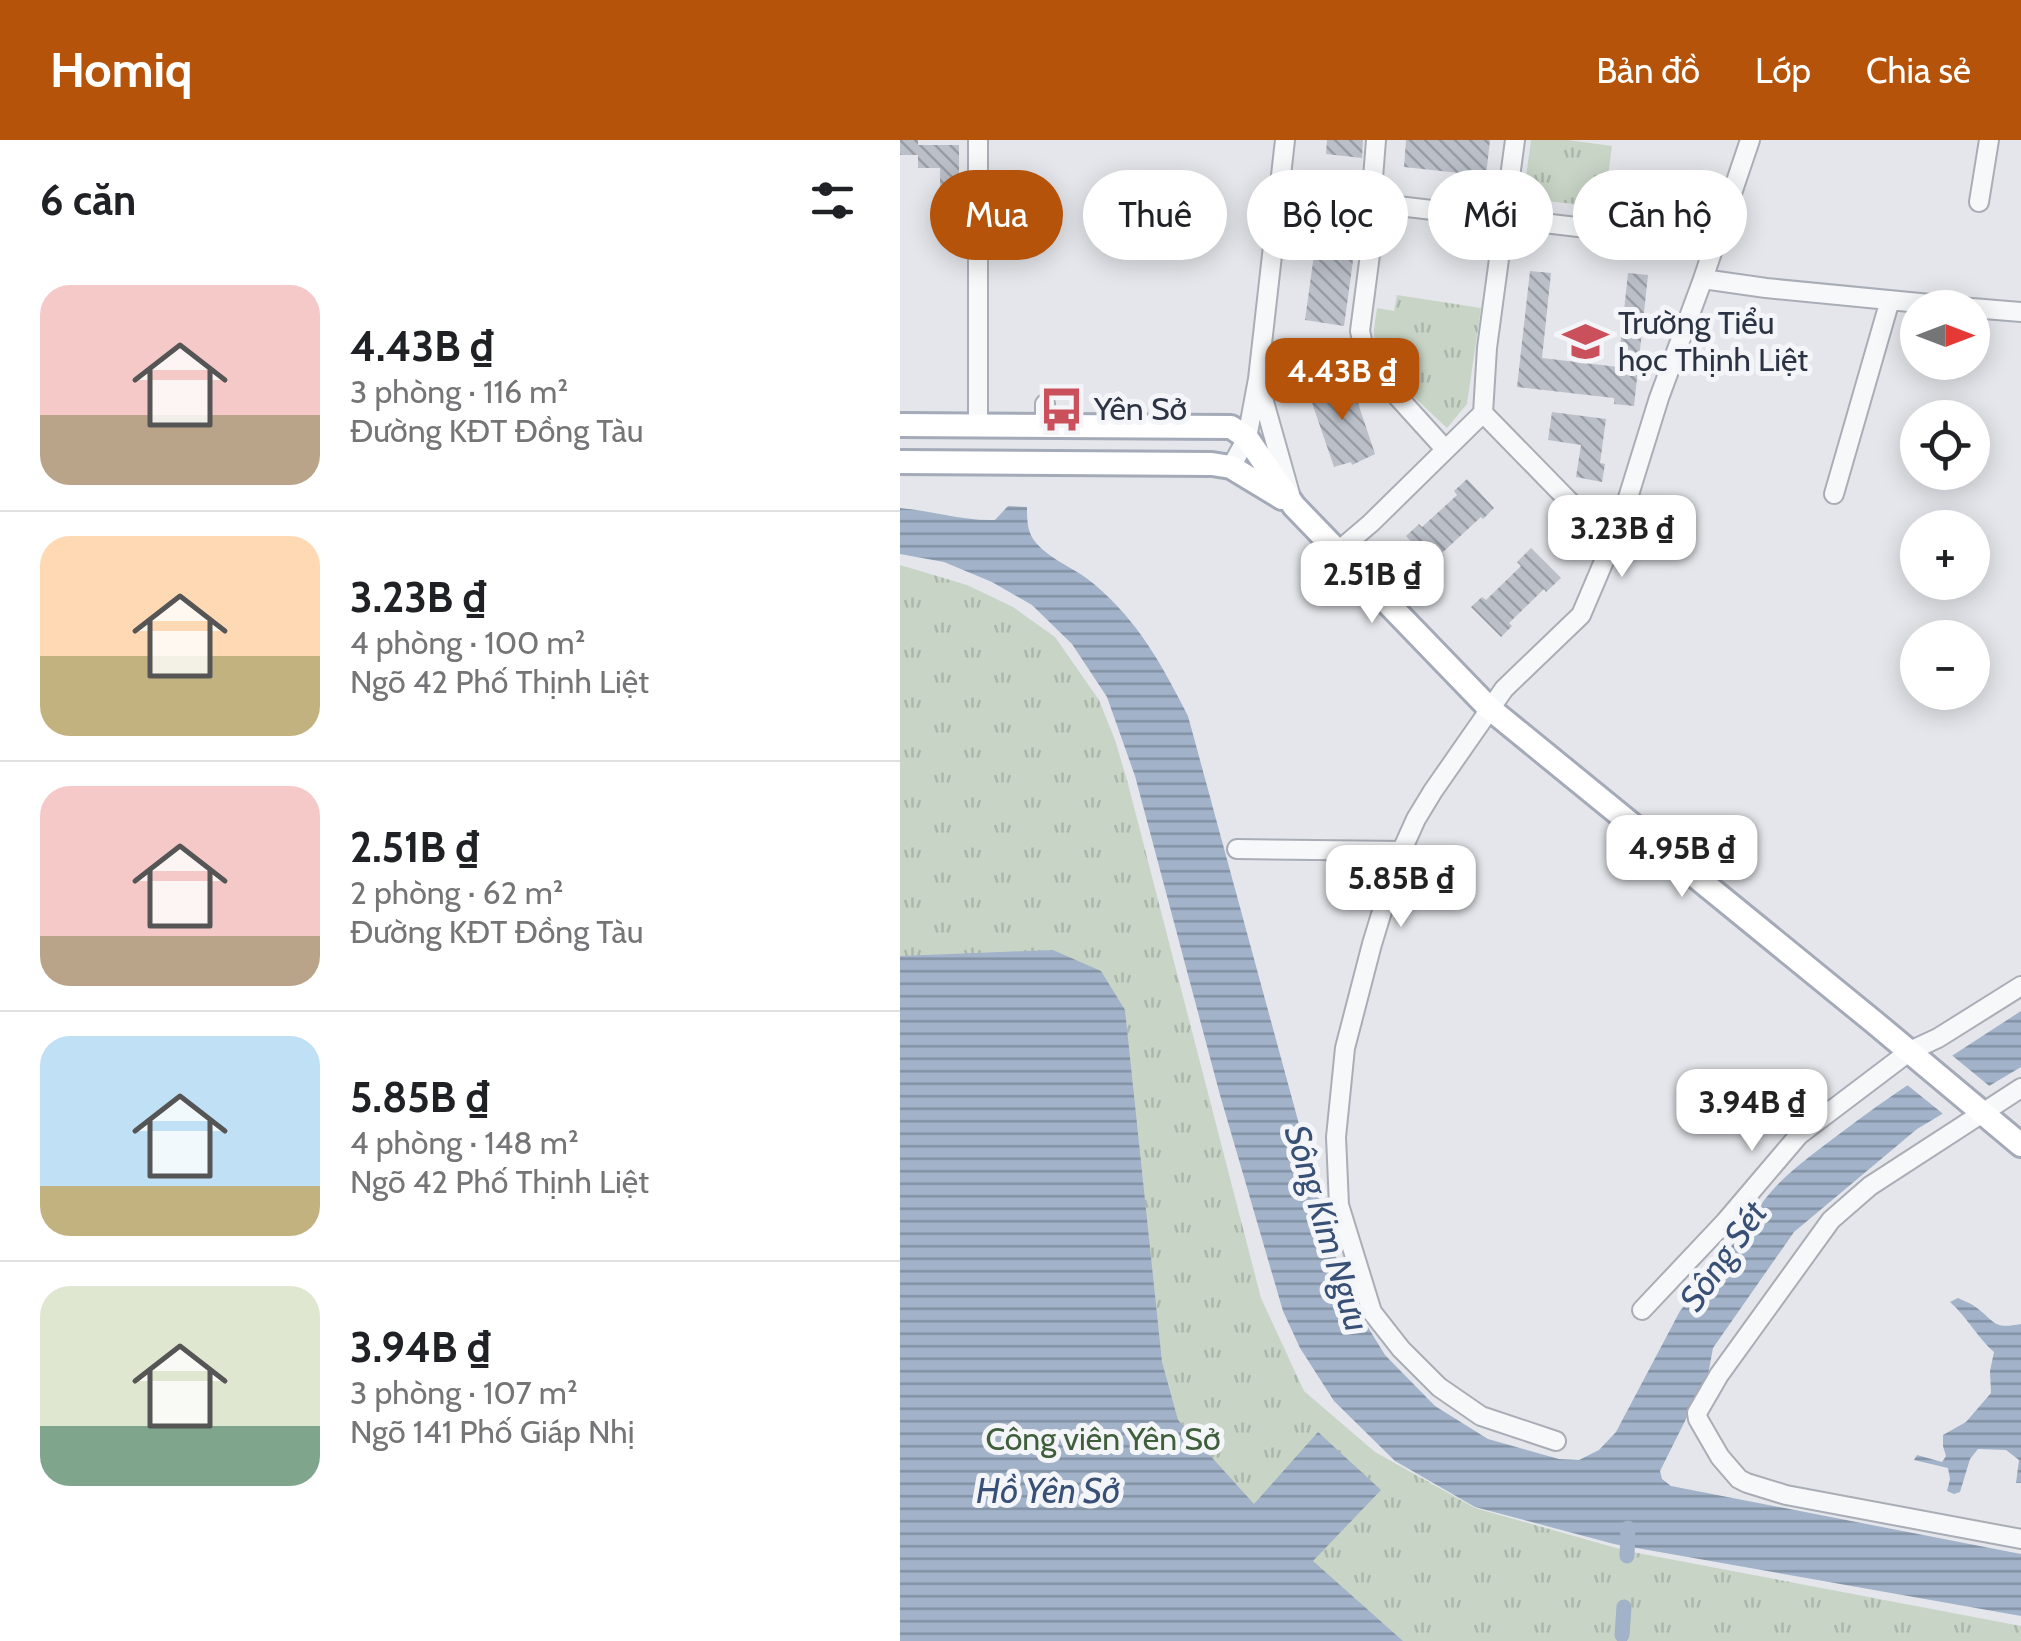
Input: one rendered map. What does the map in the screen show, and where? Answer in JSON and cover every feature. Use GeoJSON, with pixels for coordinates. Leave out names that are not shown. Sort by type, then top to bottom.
{"type":"FeatureCollection","features":[{"type":"Feature","properties":{"kind":"main road"},"geometry":{"type":"LineString","coordinates":[[900,425],[978,425],[1045,415],[1239,433],[1294,506],[1489,708],[2021,1145]]}},
{"type":"Feature","properties":{"kind":"main road"},"geometry":{"type":"LineString","coordinates":[[978,425],[978,462]]}},
{"type":"Feature","properties":{"kind":"main road"},"geometry":{"type":"LineString","coordinates":[[1231,467],[1239,433]]}},
{"type":"Feature","properties":{"kind":"main road"},"geometry":{"type":"LineString","coordinates":[[900,462],[1231,467],[1294,506]]}},
{"type":"Feature","properties":{"kind":"street"},"geometry":{"type":"LineString","coordinates":[[978,140],[978,425]]}},
{"type":"Feature","properties":{"kind":"street"},"geometry":{"type":"LineString","coordinates":[[1281,170],[1285,140]]}},
{"type":"Feature","properties":{"kind":"street"},"geometry":{"type":"LineString","coordinates":[[1374,170],[1376,140]]}},
{"type":"Feature","properties":{"kind":"street"},"geometry":{"type":"LineString","coordinates":[[1512,170],[1515,140]]}},
{"type":"Feature","properties":{"kind":"street"},"geometry":{"type":"LineString","coordinates":[[1740,170],[1750,140]]}},
{"type":"Feature","properties":{"kind":"street"},"geometry":{"type":"LineString","coordinates":[[1979,202],[1989,140]]}},
{"type":"Feature","properties":{"kind":"street"},"geometry":{"type":"LineString","coordinates":[[1239,433],[1258,379],[1271,260]]}},
{"type":"Feature","properties":{"kind":"street"},"geometry":{"type":"LineString","coordinates":[[1369,260],[1360,331],[1367,363],[1445,449]]}},
{"type":"Feature","properties":{"kind":"street"},"geometry":{"type":"LineString","coordinates":[[1338,552],[1484,413],[1487,348],[1500,260]]}},
{"type":"Feature","properties":{"kind":"street"},"geometry":{"type":"LineString","coordinates":[[1556,1442],[1480,1416],[1439,1387],[1401,1349],[1372,1312],[1340,1205],[1336,1137],[1346,1048],[1372,944],[1402,850],[1432,790],[1504,689],[1581,614],[1610,544],[1709,260]]}},
{"type":"Feature","properties":{"kind":"street"},"geometry":{"type":"LineString","coordinates":[[1703,279],[1900,301]]}},
{"type":"Feature","properties":{"kind":"street"},"geometry":{"type":"LineString","coordinates":[[1834,494],[1890,300]]}},
{"type":"Feature","properties":{"kind":"street"},"geometry":{"type":"LineString","coordinates":[[1990,309],[2021,312]]}},
{"type":"Feature","properties":{"kind":"street"},"geometry":{"type":"LineString","coordinates":[[1258,379],[1294,506]]}},
{"type":"Feature","properties":{"kind":"street"},"geometry":{"type":"LineString","coordinates":[[1484,413],[1610,544]]}},
{"type":"Feature","properties":{"kind":"street"},"geometry":{"type":"LineString","coordinates":[[1236,849],[1402,850]]}},
{"type":"Feature","properties":{"kind":"street"},"geometry":{"type":"LineString","coordinates":[[1642,1310],[1725,1222],[1799,1135],[1917,1059],[1938,1038],[2021,986]]}},
{"type":"Feature","properties":{"kind":"street"},"geometry":{"type":"LineString","coordinates":[[2021,1088],[1978,1110],[1870,1186],[1831,1220],[1719,1376],[1697,1413],[1720,1457],[1747,1483],[1786,1495],[2021,1539]]}},
{"type":"Feature","properties":{"kind":"green space"},"geometry":{"type":"Polygon","coordinates":[[[1531,140],[1612,146],[1609,170],[1573,170],[1573,204],[1553,202],[1553,170],[1527,170],[1531,140]]]}},
{"type":"Feature","properties":{"kind":"green space"},"geometry":{"type":"Polygon","coordinates":[[[1397,295],[1481,308],[1467,404],[1447,428],[1402,384],[1376,345],[1377,308],[1394,311],[1397,295]]]}},
{"type":"Feature","properties":{"kind":"green space","name":"Công viên Yên Sở"},"geometry":{"type":"Polygon","coordinates":[[[900,565],[967,585],[1013,607],[1055,637],[1099,700],[1127,780],[1261,1298],[1304,1391],[1375,1452],[1475,1508],[1627,1551],[2021,1626],[2021,1641],[900,1641],[900,565]]]}},
{"type":"Feature","properties":{"kind":"water","name":"Sông Kim Ngưu"},"geometry":{"type":"Polygon","coordinates":[[[1008,506],[1027,507],[1029,531],[1037,544],[1094,584],[1124,613],[1159,662],[1188,716],[1331,1242],[1350,1298],[1385,1355],[1435,1406],[1488,1439],[1559,1459],[1579,1460],[1599,1450],[1616,1432],[1680,1311],[1778,1185],[1880,1105],[2021,1011],[2021,1067],[1917,1129],[1794,1232],[1713,1348],[1708,1375],[1660,1471],[1662,1479],[1671,1486],[2021,1554],[2021,1616],[1614,1544],[1475,1507],[1395,1461],[1334,1401],[1300,1348],[1283,1311],[1220,1095],[1135,776],[1107,697],[1072,644],[1032,605],[992,582],[944,562],[900,554],[900,508],[995,520],[1008,506]]]}},
{"type":"Feature","properties":{"kind":"water","name":"Hồ Yên Sở"},"geometry":{"type":"Polygon","coordinates":[[[1053,950],[1101,971],[1125,1010],[1162,1362],[1178,1420],[1254,1504],[1318,1432],[1381,1490],[1313,1561],[1403,1641],[900,1641],[900,956],[1053,950]]]}},
{"type":"Feature","properties":{"kind":"water"},"geometry":{"type":"Polygon","coordinates":[[[1958,1298],[1998,1325],[2021,1324],[2021,1483],[2016,1483],[2019,1460],[2006,1450],[1978,1449],[1970,1459],[1960,1492],[1954,1494],[1947,1491],[1948,1468],[1914,1460],[1917,1455],[1942,1462],[1946,1456],[1943,1435],[1966,1422],[1991,1393],[1994,1352],[1950,1302],[1958,1298]]]}},
{"type":"Feature","properties":{"kind":"pier"},"geometry":{"type":"Polygon","coordinates":[[[1948,1052],[1993,1089],[1947,1117],[1906,1084],[1948,1052]]]}},
{"type":"Feature","properties":{"kind":"building"},"geometry":{"type":"Polygon","coordinates":[[[900,140],[918,140],[918,145],[959,145],[959,170],[918,168],[918,155],[900,155],[900,140]]]}},
{"type":"Feature","properties":{"kind":"building"},"geometry":{"type":"Polygon","coordinates":[[[1327,140],[1363,140],[1362,158],[1326,154],[1327,140]]]}},
{"type":"Feature","properties":{"kind":"building"},"geometry":{"type":"Polygon","coordinates":[[[1406,140],[1490,140],[1487,170],[1404,167],[1406,140]]]}},
{"type":"Feature","properties":{"kind":"building"},"geometry":{"type":"Polygon","coordinates":[[[1313,260],[1353,260],[1344,326],[1305,320],[1313,260]]]}},
{"type":"Feature","properties":{"kind":"building"},"geometry":{"type":"Polygon","coordinates":[[[1530,271],[1551,273],[1542,358],[1618,367],[1628,273],[1648,275],[1634,406],[1614,404],[1614,398],[1517,387],[1530,271]]]}},
{"type":"Feature","properties":{"kind":"building"},"geometry":{"type":"Polygon","coordinates":[[[1350,379],[1375,454],[1352,465],[1351,462],[1334,467],[1309,394],[1350,379]]]}},
{"type":"Feature","properties":{"kind":"building"},"geometry":{"type":"Polygon","coordinates":[[[1552,412],[1606,419],[1600,463],[1605,464],[1602,482],[1576,477],[1581,445],[1548,440],[1552,412]]]}},
{"type":"Feature","properties":{"kind":"building"},"geometry":{"type":"Polygon","coordinates":[[[1467,479],[1494,508],[1442,553],[1444,556],[1434,566],[1406,536],[1419,524],[1422,527],[1457,495],[1454,491],[1467,479]]]}},
{"type":"Feature","properties":{"kind":"building"},"geometry":{"type":"Polygon","coordinates":[[[1531,548],[1561,578],[1509,623],[1512,626],[1501,637],[1471,607],[1482,597],[1486,600],[1521,566],[1517,562],[1531,548]]]}},
{"type":"Feature","properties":{"kind":"waterway"},"geometry":{"type":"LineString","coordinates":[[1627,1556],[1628,1528]]}},
{"type":"Feature","properties":{"kind":"waterway"},"geometry":{"type":"LineString","coordinates":[[1622,1635],[1624,1607]]}},
{"type":"Feature","properties":{"kind":"place","name":"Trường Tiểu học Thịnh Liệt"},"geometry":{"type":"Point","coordinates":[1585,341]}},
{"type":"Feature","properties":{"kind":"place","name":"Yên Sở"},"geometry":{"type":"Point","coordinates":[1061,409]}},
{"type":"Feature","properties":{"kind":"water label","name":"Sông Sét"},"geometry":{"type":"Point","coordinates":[1723,1256]}}]}
